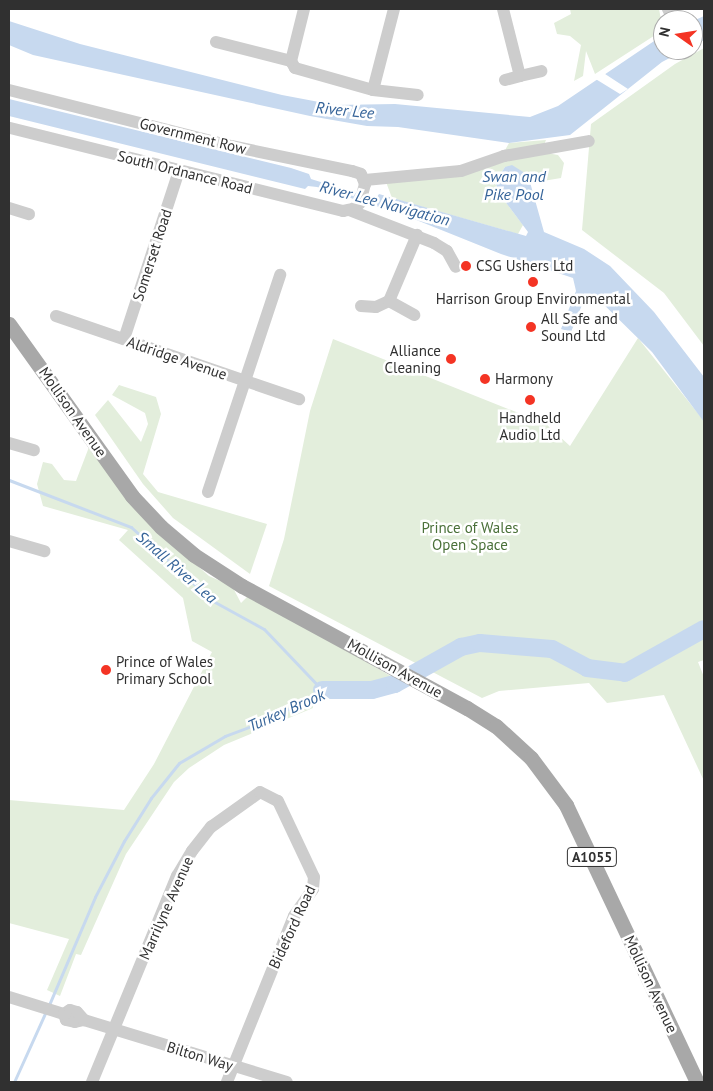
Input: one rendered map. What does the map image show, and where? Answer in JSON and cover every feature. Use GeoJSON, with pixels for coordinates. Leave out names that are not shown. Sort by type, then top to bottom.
{"type":"FeatureCollection","features":[{"type":"Feature","properties":{"kind":"main road","name":"Mollison Avenue"},"geometry":{"type":"LineString","coordinates":[[9,324],[132,496],[160,527],[194,555],[242,586],[423,683],[496,726],[531,758],[556,788],[600,873],[697,1082]]}},
{"type":"Feature","properties":{"kind":"street"},"geometry":{"type":"LineString","coordinates":[[290,61],[304,9]]}},
{"type":"Feature","properties":{"kind":"street"},"geometry":{"type":"LineString","coordinates":[[372,90],[394,9]]}},
{"type":"Feature","properties":{"kind":"street"},"geometry":{"type":"LineString","coordinates":[[503,9],[520,76]]}},
{"type":"Feature","properties":{"kind":"street"},"geometry":{"type":"LineString","coordinates":[[216,42],[290,61],[299,71],[372,90],[418,95]]}},
{"type":"Feature","properties":{"kind":"street"},"geometry":{"type":"LineString","coordinates":[[505,80],[540,70]]}},
{"type":"Feature","properties":{"kind":"street","name":"Government Row"},"geometry":{"type":"LineString","coordinates":[[9,90],[231,146],[352,171],[363,192]]}},
{"type":"Feature","properties":{"kind":"street","name":"South Ordnance Road"},"geometry":{"type":"LineString","coordinates":[[9,128],[179,171],[349,210],[417,235],[447,251],[456,268]]}},
{"type":"Feature","properties":{"kind":"street"},"geometry":{"type":"LineString","coordinates":[[349,210],[363,192],[461,170],[504,156],[589,141]]}},
{"type":"Feature","properties":{"kind":"street","name":"Somerset Road"},"geometry":{"type":"LineString","coordinates":[[124,339],[179,171]]}},
{"type":"Feature","properties":{"kind":"street"},"geometry":{"type":"LineString","coordinates":[[9,208],[29,214]]}},
{"type":"Feature","properties":{"kind":"street"},"geometry":{"type":"LineString","coordinates":[[361,306],[376,307],[389,300],[417,235]]}},
{"type":"Feature","properties":{"kind":"street"},"geometry":{"type":"LineString","coordinates":[[208,492],[280,275]]}},
{"type":"Feature","properties":{"kind":"street"},"geometry":{"type":"LineString","coordinates":[[389,300],[414,315]]}},
{"type":"Feature","properties":{"kind":"street","name":"Aldridge Avenue"},"geometry":{"type":"LineString","coordinates":[[56,316],[244,382],[299,399]]}},
{"type":"Feature","properties":{"kind":"street"},"geometry":{"type":"LineString","coordinates":[[9,443],[34,450]]}},
{"type":"Feature","properties":{"kind":"street"},"geometry":{"type":"LineString","coordinates":[[9,541],[44,551]]}},
{"type":"Feature","properties":{"kind":"street","name":"Marrilyne Avenue"},"geometry":{"type":"LineString","coordinates":[[92,1082],[177,876],[192,850],[211,827],[260,792],[269,794]]}},
{"type":"Feature","properties":{"kind":"street","name":"Bideford Road"},"geometry":{"type":"LineString","coordinates":[[227,1082],[294,916],[313,888],[314,877],[310,868],[278,801],[269,794]]}},
{"type":"Feature","properties":{"kind":"street","name":"Bilton Way"},"geometry":{"type":"LineString","coordinates":[[9,997],[60,1013],[70,1010],[77,1012],[84,1020],[287,1082]]}},
{"type":"Feature","properties":{"kind":"green space"},"geometry":{"type":"Polygon","coordinates":[[[570,9],[659,10],[653,10],[653,36],[595,74],[586,51],[583,76],[574,81],[581,45],[570,36],[557,34],[554,23],[571,14],[570,9]]]}},
{"type":"Feature","properties":{"kind":"green space"},"geometry":{"type":"Polygon","coordinates":[[[703,49],[704,346],[664,293],[582,230],[591,124],[675,64],[682,60],[703,60],[703,49]]]}},
{"type":"Feature","properties":{"kind":"green space"},"geometry":{"type":"Polygon","coordinates":[[[546,140],[541,152],[558,155],[564,163],[561,178],[531,183],[528,175],[505,167],[495,182],[501,196],[523,225],[518,234],[392,198],[386,182],[499,161],[509,143],[546,140]]]}},
{"type":"Feature","properties":{"kind":"green space","name":"Prince of Wales Open Space"},"geometry":{"type":"Polygon","coordinates":[[[638,338],[704,421],[704,660],[698,662],[704,677],[704,781],[664,695],[607,703],[589,683],[499,691],[482,698],[269,586],[284,539],[310,411],[333,339],[546,424],[570,446],[638,338]]]}},
{"type":"Feature","properties":{"kind":"green space"},"geometry":{"type":"Polygon","coordinates":[[[119,385],[156,397],[161,414],[143,474],[158,492],[267,524],[250,574],[173,518],[143,484],[95,415],[108,400],[141,442],[148,424],[145,413],[112,395],[119,385]]]}},
{"type":"Feature","properties":{"kind":"green space"},"geometry":{"type":"Polygon","coordinates":[[[89,447],[167,539],[209,576],[232,586],[241,603],[250,594],[406,685],[372,694],[332,694],[312,701],[313,708],[224,745],[189,768],[174,782],[126,854],[81,955],[76,954],[60,996],[47,990],[69,939],[9,923],[9,800],[124,810],[154,764],[212,652],[192,641],[183,598],[119,540],[128,530],[43,506],[37,484],[43,462],[52,464],[64,480],[76,481],[89,447]]]}},
{"type":"Feature","properties":{"kind":"water"},"geometry":{"type":"Polygon","coordinates":[[[703,16],[704,16],[703,41],[703,16]]]}},
{"type":"Feature","properties":{"kind":"water","name":"River Lee"},"geometry":{"type":"Polygon","coordinates":[[[9,21],[80,44],[282,95],[335,105],[395,104],[530,117],[558,106],[653,42],[653,60],[666,60],[570,135],[509,143],[398,127],[367,126],[310,116],[33,55],[9,45],[9,21]]]}},
{"type":"Feature","properties":{"kind":"water"},"geometry":{"type":"Polygon","coordinates":[[[9,99],[291,168],[309,174],[311,179],[353,192],[377,197],[379,194],[526,236],[528,232],[501,196],[495,182],[505,167],[512,165],[528,175],[544,232],[584,249],[610,266],[654,312],[704,377],[704,422],[652,352],[593,294],[586,295],[571,332],[561,329],[576,291],[573,278],[501,254],[409,217],[317,187],[308,186],[305,189],[9,116],[9,99]]]}},
{"type":"Feature","properties":{"kind":"pier"},"geometry":{"type":"Polygon","coordinates":[[[602,72],[628,89],[620,94],[594,78],[602,72]]]}},
{"type":"Feature","properties":{"kind":"waterway","name":"Turkey Brook"},"geometry":{"type":"LineString","coordinates":[[9,480],[131,527],[213,601],[264,629],[322,690],[270,719],[225,736],[179,763],[151,798],[124,841],[95,897],[49,1005]]}},
{"type":"Feature","properties":{"kind":"waterway","name":"Turkey Brook"},"geometry":{"type":"LineString","coordinates":[[322,690],[372,690],[395,684],[461,647],[480,643],[552,649],[587,668],[625,673],[704,629]]}},
{"type":"Feature","properties":{"kind":"waterway","name":"Turkey Brook"},"geometry":{"type":"LineString","coordinates":[[14,1082],[46,1011]]}},
{"type":"Feature","properties":{"kind":"place","name":"CSG Ushers Ltd"},"geometry":{"type":"Point","coordinates":[466,266]}},
{"type":"Feature","properties":{"kind":"place","name":"Harrison Group Environmental"},"geometry":{"type":"Point","coordinates":[533,282]}},
{"type":"Feature","properties":{"kind":"place","name":"All Safe and Sound Ltd"},"geometry":{"type":"Point","coordinates":[531,327]}},
{"type":"Feature","properties":{"kind":"place","name":"Alliance Cleaning"},"geometry":{"type":"Point","coordinates":[451,359]}},
{"type":"Feature","properties":{"kind":"place","name":"Harmony"},"geometry":{"type":"Point","coordinates":[485,379]}},
{"type":"Feature","properties":{"kind":"place","name":"Handheld Audio Ltd"},"geometry":{"type":"Point","coordinates":[530,400]}},
{"type":"Feature","properties":{"kind":"place","name":"Prince of Wales Primary School"},"geometry":{"type":"Point","coordinates":[106,670]}},
{"type":"Feature","properties":{"kind":"water label","name":"Swan and Pike Pool"},"geometry":{"type":"Point","coordinates":[514,185]}},
{"type":"Feature","properties":{"kind":"water label","name":"River Lee Navigation"},"geometry":{"type":"Point","coordinates":[385,203]}},
{"type":"Feature","properties":{"kind":"water label","name":"Small River Lea"},"geometry":{"type":"Point","coordinates":[177,567]}}]}
